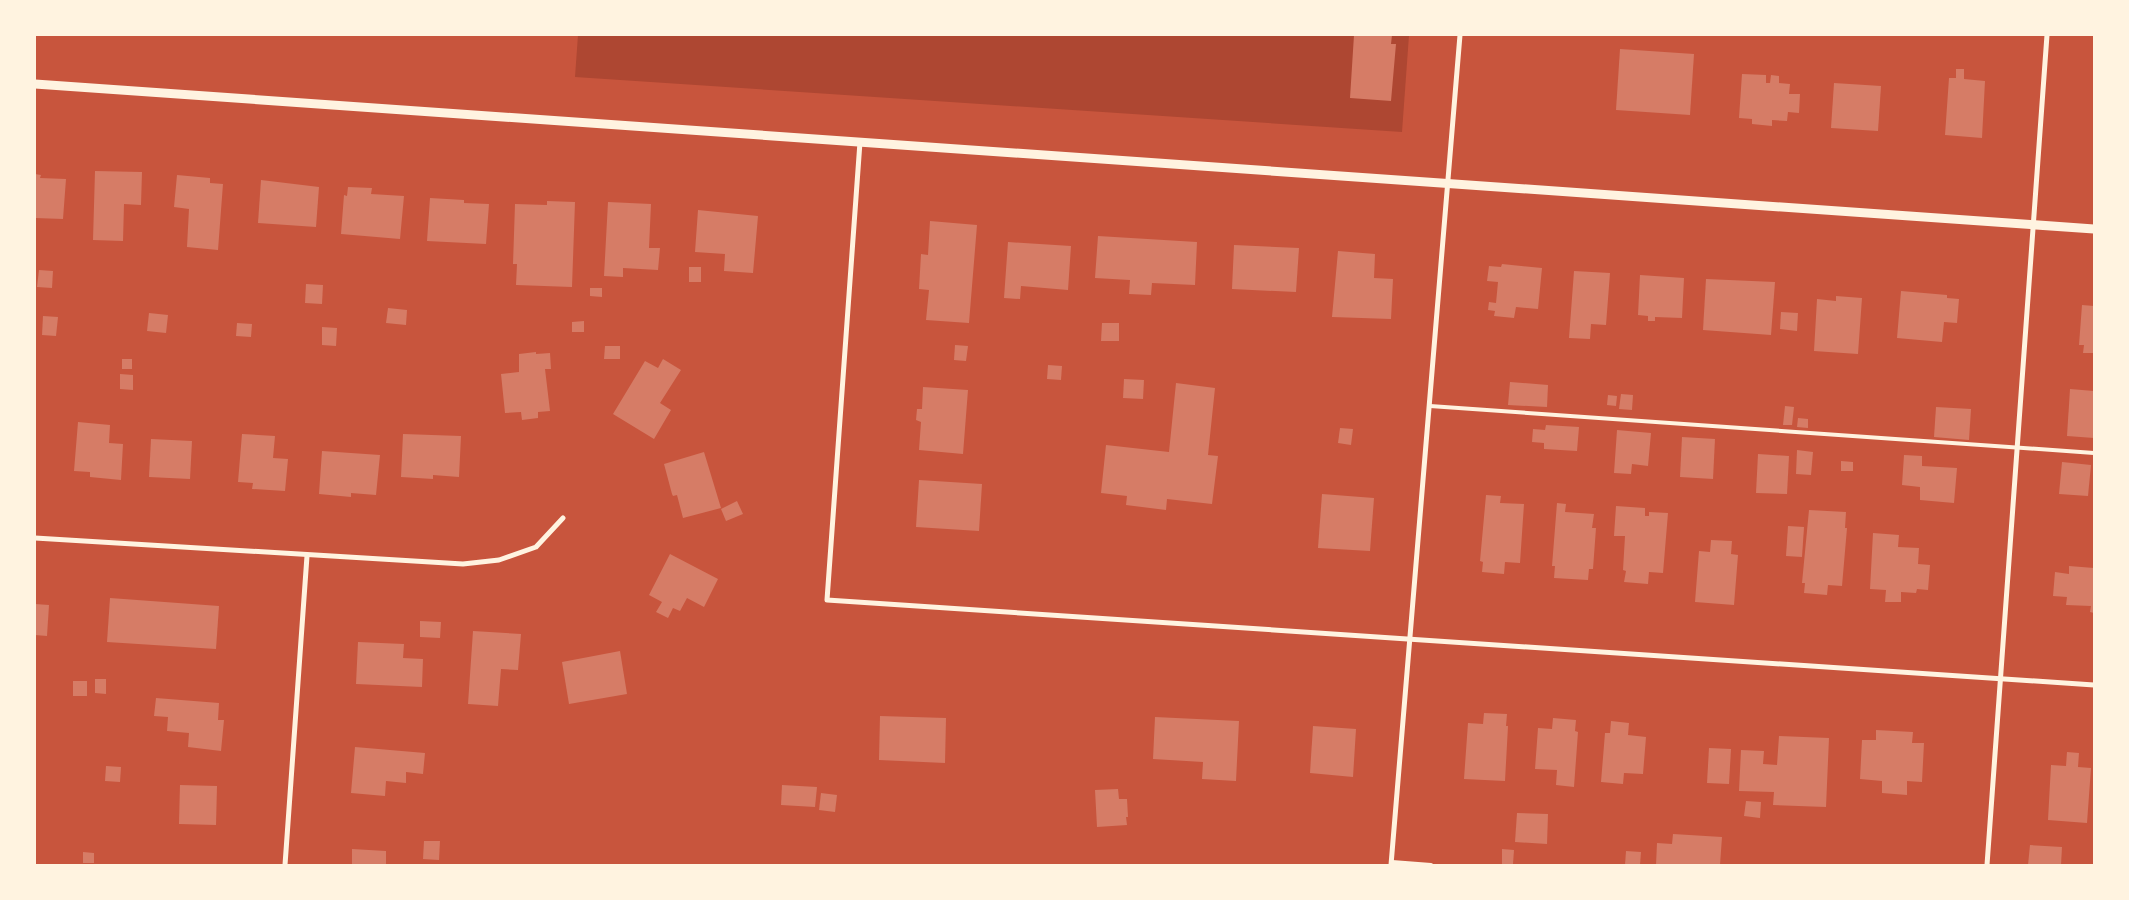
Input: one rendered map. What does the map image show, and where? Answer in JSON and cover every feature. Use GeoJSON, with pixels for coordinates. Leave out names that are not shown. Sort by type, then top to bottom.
{"type":"FeatureCollection","features":[{"type":"Feature","properties":{"kind":"street"},"geometry":{"type":"LineString","coordinates":[[1392,864],[1460,35]]}},
{"type":"Feature","properties":{"kind":"street"},"geometry":{"type":"LineString","coordinates":[[1987,865],[2047,35]]}},
{"type":"Feature","properties":{"kind":"street"},"geometry":{"type":"LineString","coordinates":[[35,84],[2094,229]]}},
{"type":"Feature","properties":{"kind":"street"},"geometry":{"type":"LineString","coordinates":[[860,141],[827,600],[2094,685]]}},
{"type":"Feature","properties":{"kind":"street"},"geometry":{"type":"LineString","coordinates":[[35,538],[463,564],[499,560],[536,547],[563,518]]}},
{"type":"Feature","properties":{"kind":"street"},"geometry":{"type":"LineString","coordinates":[[285,865],[307,556]]}},
{"type":"Feature","properties":{"kind":"lane"},"geometry":{"type":"LineString","coordinates":[[1430,406],[2094,453]]}},
{"type":"Feature","properties":{"kind":"lane"},"geometry":{"type":"LineString","coordinates":[[1392,864],[1431,865]]}},
{"type":"Feature","properties":{"kind":"shaded area"},"geometry":{"type":"Polygon","coordinates":[[[578,35],[1409,35],[1402,132],[575,77],[578,35]]]}},
{"type":"Feature","properties":{"kind":"building"},"geometry":{"type":"Polygon","coordinates":[[[1354,35],[1392,35],[1391,44],[1396,44],[1391,101],[1350,98],[1354,35]]]}},
{"type":"Feature","properties":{"kind":"building"},"geometry":{"type":"Polygon","coordinates":[[[1620,49],[1694,54],[1690,115],[1616,110],[1620,49]]]}},
{"type":"Feature","properties":{"kind":"building"},"geometry":{"type":"Polygon","coordinates":[[[1956,69],[1964,69],[1964,79],[1985,81],[1982,138],[1945,135],[1949,78],[1956,78],[1956,69]]]}},
{"type":"Feature","properties":{"kind":"building"},"geometry":{"type":"Polygon","coordinates":[[[1742,74],[1766,75],[1766,83],[1770,83],[1771,75],[1779,76],[1779,83],[1790,84],[1789,94],[1800,94],[1799,113],[1788,112],[1787,121],[1772,120],[1772,126],[1752,124],[1752,119],[1739,118],[1742,74]]]}},
{"type":"Feature","properties":{"kind":"building"},"geometry":{"type":"Polygon","coordinates":[[[1834,83],[1881,86],[1878,131],[1831,128],[1834,83]]]}},
{"type":"Feature","properties":{"kind":"building"},"geometry":{"type":"Polygon","coordinates":[[[95,171],[142,172],[141,205],[124,204],[123,241],[93,240],[95,171]]]}},
{"type":"Feature","properties":{"kind":"building"},"geometry":{"type":"Polygon","coordinates":[[[35,174],[41,175],[40,178],[66,179],[63,219],[35,218],[35,174]]]}},
{"type":"Feature","properties":{"kind":"building"},"geometry":{"type":"Polygon","coordinates":[[[177,175],[210,178],[210,183],[223,184],[218,250],[187,247],[189,209],[174,207],[177,175]]]}},
{"type":"Feature","properties":{"kind":"building"},"geometry":{"type":"Polygon","coordinates":[[[261,180],[319,187],[316,227],[258,223],[261,180]]]}},
{"type":"Feature","properties":{"kind":"building"},"geometry":{"type":"Polygon","coordinates":[[[348,187],[372,188],[371,194],[404,196],[400,239],[341,234],[344,195],[347,196],[348,187]]]}},
{"type":"Feature","properties":{"kind":"building"},"geometry":{"type":"Polygon","coordinates":[[[430,198],[464,200],[464,203],[489,204],[486,244],[427,241],[430,198]]]}},
{"type":"Feature","properties":{"kind":"building"},"geometry":{"type":"Polygon","coordinates":[[[547,201],[575,202],[572,287],[516,285],[517,264],[513,264],[515,204],[547,205],[547,201]]]}},
{"type":"Feature","properties":{"kind":"building"},"geometry":{"type":"Polygon","coordinates":[[[608,202],[651,204],[649,248],[660,248],[658,270],[623,268],[623,277],[604,276],[608,202]]]}},
{"type":"Feature","properties":{"kind":"building"},"geometry":{"type":"Polygon","coordinates":[[[698,210],[758,216],[753,273],[724,271],[725,254],[695,252],[698,210]]]}},
{"type":"Feature","properties":{"kind":"building"},"geometry":{"type":"Polygon","coordinates":[[[930,221],[977,225],[969,323],[926,320],[929,290],[919,289],[921,254],[928,255],[930,221]]]}},
{"type":"Feature","properties":{"kind":"building"},"geometry":{"type":"Polygon","coordinates":[[[1098,236],[1197,242],[1195,285],[1152,283],[1151,295],[1129,294],[1130,280],[1095,278],[1098,236]]]}},
{"type":"Feature","properties":{"kind":"building"},"geometry":{"type":"Polygon","coordinates":[[[1008,242],[1071,246],[1068,290],[1021,286],[1020,299],[1004,298],[1008,242]]]}},
{"type":"Feature","properties":{"kind":"building"},"geometry":{"type":"Polygon","coordinates":[[[1234,245],[1299,248],[1296,292],[1232,289],[1234,245]]]}},
{"type":"Feature","properties":{"kind":"building"},"geometry":{"type":"Polygon","coordinates":[[[1338,251],[1375,254],[1374,278],[1393,279],[1391,319],[1332,317],[1338,251]]]}},
{"type":"Feature","properties":{"kind":"building"},"geometry":{"type":"Polygon","coordinates":[[[1502,264],[1542,268],[1538,309],[1516,307],[1514,318],[1494,316],[1495,311],[1488,310],[1489,302],[1496,303],[1498,282],[1487,281],[1489,266],[1501,267],[1502,264]]]}},
{"type":"Feature","properties":{"kind":"building"},"geometry":{"type":"Polygon","coordinates":[[[689,267],[701,267],[701,282],[689,282],[689,267]]]}},
{"type":"Feature","properties":{"kind":"building"},"geometry":{"type":"Polygon","coordinates":[[[39,270],[53,271],[52,288],[37,287],[39,270]]]}},
{"type":"Feature","properties":{"kind":"building"},"geometry":{"type":"Polygon","coordinates":[[[1574,271],[1610,273],[1606,325],[1591,324],[1590,339],[1569,338],[1574,271]]]}},
{"type":"Feature","properties":{"kind":"building"},"geometry":{"type":"Polygon","coordinates":[[[1640,275],[1684,278],[1682,318],[1655,317],[1655,321],[1648,321],[1648,316],[1638,315],[1640,275]]]}},
{"type":"Feature","properties":{"kind":"building"},"geometry":{"type":"Polygon","coordinates":[[[1706,279],[1775,282],[1771,335],[1703,330],[1706,279]]]}},
{"type":"Feature","properties":{"kind":"building"},"geometry":{"type":"Polygon","coordinates":[[[306,284],[323,285],[322,304],[305,303],[306,284]]]}},
{"type":"Feature","properties":{"kind":"building"},"geometry":{"type":"Polygon","coordinates":[[[590,288],[602,288],[602,297],[590,296],[590,288]]]}},
{"type":"Feature","properties":{"kind":"building"},"geometry":{"type":"Polygon","coordinates":[[[1901,291],[1947,295],[1947,298],[1959,299],[1957,323],[1944,322],[1942,342],[1897,338],[1901,291]]]}},
{"type":"Feature","properties":{"kind":"building"},"geometry":{"type":"Polygon","coordinates":[[[1836,296],[1862,298],[1858,354],[1814,351],[1817,299],[1836,301],[1836,296]]]}},
{"type":"Feature","properties":{"kind":"building"},"geometry":{"type":"Polygon","coordinates":[[[2082,305],[2094,306],[2094,353],[2083,353],[2084,345],[2079,345],[2082,305]]]}},
{"type":"Feature","properties":{"kind":"building"},"geometry":{"type":"Polygon","coordinates":[[[388,308],[407,310],[406,325],[386,323],[388,308]]]}},
{"type":"Feature","properties":{"kind":"building"},"geometry":{"type":"Polygon","coordinates":[[[1781,312],[1798,313],[1797,331],[1780,329],[1781,312]]]}},
{"type":"Feature","properties":{"kind":"building"},"geometry":{"type":"Polygon","coordinates":[[[149,313],[168,315],[166,333],[147,331],[149,313]]]}},
{"type":"Feature","properties":{"kind":"building"},"geometry":{"type":"Polygon","coordinates":[[[43,316],[58,317],[56,336],[42,335],[43,316]]]}},
{"type":"Feature","properties":{"kind":"building"},"geometry":{"type":"Polygon","coordinates":[[[584,321],[584,332],[572,332],[572,322],[584,321]]]}},
{"type":"Feature","properties":{"kind":"building"},"geometry":{"type":"Polygon","coordinates":[[[237,323],[252,324],[251,337],[236,336],[237,323]]]}},
{"type":"Feature","properties":{"kind":"building"},"geometry":{"type":"Polygon","coordinates":[[[1102,323],[1119,323],[1119,341],[1101,341],[1102,323]]]}},
{"type":"Feature","properties":{"kind":"building"},"geometry":{"type":"Polygon","coordinates":[[[322,327],[337,328],[336,346],[322,345],[322,327]]]}},
{"type":"Feature","properties":{"kind":"building"},"geometry":{"type":"Polygon","coordinates":[[[955,345],[968,346],[966,361],[954,360],[955,345]]]}},
{"type":"Feature","properties":{"kind":"building"},"geometry":{"type":"Polygon","coordinates":[[[605,346],[620,346],[620,359],[604,359],[605,346]]]}},
{"type":"Feature","properties":{"kind":"building"},"geometry":{"type":"Polygon","coordinates":[[[536,352],[536,354],[550,353],[551,369],[545,369],[550,411],[538,412],[538,418],[522,420],[521,412],[505,413],[501,374],[519,372],[519,354],[536,352]]]}},
{"type":"Feature","properties":{"kind":"building"},"geometry":{"type":"Polygon","coordinates":[[[122,359],[132,359],[132,369],[122,369],[122,359]]]}},
{"type":"Feature","properties":{"kind":"building"},"geometry":{"type":"Polygon","coordinates":[[[663,359],[681,370],[660,403],[671,410],[654,439],[613,414],[645,361],[658,368],[663,359]]]}},
{"type":"Feature","properties":{"kind":"building"},"geometry":{"type":"Polygon","coordinates":[[[1048,365],[1062,366],[1061,380],[1047,379],[1048,365]]]}},
{"type":"Feature","properties":{"kind":"building"},"geometry":{"type":"Polygon","coordinates":[[[120,374],[133,375],[133,390],[120,389],[120,374]]]}},
{"type":"Feature","properties":{"kind":"building"},"geometry":{"type":"Polygon","coordinates":[[[1124,379],[1144,380],[1143,399],[1123,398],[1124,379]]]}},
{"type":"Feature","properties":{"kind":"building"},"geometry":{"type":"Polygon","coordinates":[[[1510,382],[1548,385],[1547,407],[1508,405],[1510,382]]]}},
{"type":"Feature","properties":{"kind":"building"},"geometry":{"type":"Polygon","coordinates":[[[1176,383],[1215,388],[1208,455],[1218,456],[1212,504],[1167,499],[1166,510],[1126,505],[1127,496],[1101,493],[1106,445],[1169,452],[1176,383]]]}},
{"type":"Feature","properties":{"kind":"building"},"geometry":{"type":"Polygon","coordinates":[[[923,387],[968,390],[963,454],[919,450],[921,422],[916,420],[917,409],[922,409],[923,387]]]}},
{"type":"Feature","properties":{"kind":"building"},"geometry":{"type":"Polygon","coordinates":[[[2070,389],[2094,391],[2094,438],[2067,436],[2070,389]]]}},
{"type":"Feature","properties":{"kind":"building"},"geometry":{"type":"Polygon","coordinates":[[[1621,394],[1633,395],[1632,410],[1619,409],[1621,394]]]}},
{"type":"Feature","properties":{"kind":"building"},"geometry":{"type":"Polygon","coordinates":[[[1608,395],[1617,396],[1616,406],[1607,405],[1608,395]]]}},
{"type":"Feature","properties":{"kind":"building"},"geometry":{"type":"Polygon","coordinates":[[[1785,406],[1794,407],[1792,425],[1783,425],[1785,406]]]}},
{"type":"Feature","properties":{"kind":"building"},"geometry":{"type":"Polygon","coordinates":[[[1936,407],[1971,409],[1969,440],[1934,437],[1936,407]]]}},
{"type":"Feature","properties":{"kind":"building"},"geometry":{"type":"Polygon","coordinates":[[[1798,418],[1808,419],[1808,428],[1797,427],[1798,418]]]}},
{"type":"Feature","properties":{"kind":"building"},"geometry":{"type":"Polygon","coordinates":[[[78,422],[110,425],[109,443],[123,444],[121,480],[90,477],[90,472],[74,471],[78,422]]]}},
{"type":"Feature","properties":{"kind":"building"},"geometry":{"type":"Polygon","coordinates":[[[1546,425],[1579,427],[1577,451],[1544,449],[1544,443],[1532,442],[1533,429],[1545,430],[1546,425]]]}},
{"type":"Feature","properties":{"kind":"building"},"geometry":{"type":"Polygon","coordinates":[[[1340,428],[1353,429],[1351,445],[1338,443],[1340,428]]]}},
{"type":"Feature","properties":{"kind":"building"},"geometry":{"type":"Polygon","coordinates":[[[1617,430],[1651,433],[1648,466],[1632,464],[1631,474],[1614,473],[1617,430]]]}},
{"type":"Feature","properties":{"kind":"building"},"geometry":{"type":"Polygon","coordinates":[[[242,434],[275,436],[273,458],[288,459],[285,491],[252,489],[253,483],[238,482],[242,434]]]}},
{"type":"Feature","properties":{"kind":"building"},"geometry":{"type":"Polygon","coordinates":[[[403,434],[461,436],[459,477],[433,475],[433,479],[401,477],[403,434]]]}},
{"type":"Feature","properties":{"kind":"building"},"geometry":{"type":"Polygon","coordinates":[[[1682,437],[1715,439],[1713,479],[1680,477],[1682,437]]]}},
{"type":"Feature","properties":{"kind":"building"},"geometry":{"type":"Polygon","coordinates":[[[151,439],[192,441],[190,479],[149,477],[151,439]]]}},
{"type":"Feature","properties":{"kind":"building"},"geometry":{"type":"Polygon","coordinates":[[[1797,450],[1813,452],[1811,475],[1796,474],[1797,450]]]}},
{"type":"Feature","properties":{"kind":"building"},"geometry":{"type":"Polygon","coordinates":[[[322,451],[380,455],[376,495],[351,493],[351,497],[319,494],[322,451]]]}},
{"type":"Feature","properties":{"kind":"building"},"geometry":{"type":"Polygon","coordinates":[[[704,452],[721,508],[683,518],[677,495],[673,496],[672,494],[664,464],[704,452]]]}},
{"type":"Feature","properties":{"kind":"building"},"geometry":{"type":"Polygon","coordinates":[[[1758,454],[1789,456],[1787,494],[1756,493],[1758,454]]]}},
{"type":"Feature","properties":{"kind":"building"},"geometry":{"type":"Polygon","coordinates":[[[1904,455],[1922,456],[1922,466],[1957,468],[1954,503],[1920,500],[1920,487],[1902,485],[1904,455]]]}},
{"type":"Feature","properties":{"kind":"building"},"geometry":{"type":"Polygon","coordinates":[[[1841,461],[1853,462],[1853,471],[1841,471],[1841,461]]]}},
{"type":"Feature","properties":{"kind":"building"},"geometry":{"type":"Polygon","coordinates":[[[2062,462],[2091,465],[2088,496],[2059,494],[2062,462]]]}},
{"type":"Feature","properties":{"kind":"building"},"geometry":{"type":"Polygon","coordinates":[[[919,480],[982,484],[979,531],[916,527],[919,480]]]}},
{"type":"Feature","properties":{"kind":"building"},"geometry":{"type":"Polygon","coordinates":[[[1322,494],[1374,498],[1370,551],[1318,548],[1322,494]]]}},
{"type":"Feature","properties":{"kind":"building"},"geometry":{"type":"Polygon","coordinates":[[[1486,495],[1501,496],[1500,503],[1524,504],[1520,563],[1505,562],[1504,574],[1482,572],[1483,562],[1480,561],[1486,495]]]}},
{"type":"Feature","properties":{"kind":"building"},"geometry":{"type":"Polygon","coordinates":[[[737,501],[743,514],[726,521],[721,509],[737,501]]]}},
{"type":"Feature","properties":{"kind":"building"},"geometry":{"type":"Polygon","coordinates":[[[1557,503],[1566,504],[1565,512],[1594,514],[1592,528],[1596,528],[1593,569],[1589,569],[1588,580],[1554,578],[1555,566],[1552,566],[1557,503]]]}},
{"type":"Feature","properties":{"kind":"building"},"geometry":{"type":"Polygon","coordinates":[[[1616,506],[1645,508],[1645,516],[1649,516],[1649,512],[1668,513],[1663,573],[1649,572],[1648,584],[1624,582],[1626,571],[1623,570],[1625,536],[1614,536],[1616,506]]]}},
{"type":"Feature","properties":{"kind":"building"},"geometry":{"type":"Polygon","coordinates":[[[1809,510],[1846,512],[1845,528],[1847,528],[1842,586],[1828,585],[1827,595],[1804,593],[1805,583],[1802,583],[1809,510]]]}},
{"type":"Feature","properties":{"kind":"building"},"geometry":{"type":"Polygon","coordinates":[[[1788,526],[1804,527],[1802,557],[1786,556],[1788,526]]]}},
{"type":"Feature","properties":{"kind":"building"},"geometry":{"type":"Polygon","coordinates":[[[1873,533],[1899,535],[1898,547],[1919,548],[1918,564],[1930,565],[1928,590],[1917,589],[1916,593],[1901,592],[1901,602],[1885,602],[1886,590],[1870,589],[1873,533]]]}},
{"type":"Feature","properties":{"kind":"building"},"geometry":{"type":"Polygon","coordinates":[[[1711,540],[1732,541],[1731,554],[1738,555],[1734,605],[1695,602],[1699,551],[1710,552],[1711,540]]]}},
{"type":"Feature","properties":{"kind":"building"},"geometry":{"type":"Polygon","coordinates":[[[670,554],[718,579],[704,607],[687,598],[680,611],[673,608],[668,618],[656,612],[662,602],[649,595],[670,554]]]}},
{"type":"Feature","properties":{"kind":"building"},"geometry":{"type":"Polygon","coordinates":[[[2069,566],[2094,568],[2094,613],[2090,612],[2091,606],[2066,605],[2067,597],[2053,596],[2055,572],[2069,574],[2069,566]]]}},
{"type":"Feature","properties":{"kind":"building"},"geometry":{"type":"Polygon","coordinates":[[[110,598],[219,606],[216,649],[107,642],[110,598]]]}},
{"type":"Feature","properties":{"kind":"building"},"geometry":{"type":"Polygon","coordinates":[[[35,604],[49,605],[47,636],[35,635],[35,604]]]}},
{"type":"Feature","properties":{"kind":"building"},"geometry":{"type":"Polygon","coordinates":[[[420,621],[441,622],[440,638],[420,637],[420,621]]]}},
{"type":"Feature","properties":{"kind":"building"},"geometry":{"type":"Polygon","coordinates":[[[473,631],[521,634],[518,670],[501,669],[498,706],[468,704],[473,631]]]}},
{"type":"Feature","properties":{"kind":"building"},"geometry":{"type":"Polygon","coordinates":[[[358,642],[404,644],[403,658],[423,659],[422,687],[356,684],[358,642]]]}},
{"type":"Feature","properties":{"kind":"building"},"geometry":{"type":"Polygon","coordinates":[[[620,651],[627,694],[569,704],[562,662],[620,651]]]}},
{"type":"Feature","properties":{"kind":"building"},"geometry":{"type":"Polygon","coordinates":[[[95,679],[106,679],[106,694],[95,693],[95,679]]]}},
{"type":"Feature","properties":{"kind":"building"},"geometry":{"type":"Polygon","coordinates":[[[73,681],[87,681],[87,696],[73,696],[73,681]]]}},
{"type":"Feature","properties":{"kind":"building"},"geometry":{"type":"Polygon","coordinates":[[[156,698],[219,703],[218,720],[224,720],[221,751],[188,747],[189,733],[167,731],[168,717],[154,716],[156,698]]]}},
{"type":"Feature","properties":{"kind":"building"},"geometry":{"type":"Polygon","coordinates":[[[1484,713],[1507,714],[1505,781],[1464,779],[1468,723],[1483,724],[1484,713]]]}},
{"type":"Feature","properties":{"kind":"building"},"geometry":{"type":"Polygon","coordinates":[[[880,716],[946,718],[945,763],[879,760],[880,716]]]}},
{"type":"Feature","properties":{"kind":"building"},"geometry":{"type":"Polygon","coordinates":[[[1155,717],[1239,721],[1236,781],[1202,779],[1203,762],[1153,759],[1155,717]]]}},
{"type":"Feature","properties":{"kind":"building"},"geometry":{"type":"Polygon","coordinates":[[[1553,718],[1576,720],[1575,731],[1578,732],[1574,787],[1556,785],[1557,770],[1535,769],[1538,728],[1552,729],[1553,718]]]}},
{"type":"Feature","properties":{"kind":"building"},"geometry":{"type":"Polygon","coordinates":[[[1611,721],[1629,723],[1628,735],[1646,737],[1643,774],[1624,773],[1623,784],[1601,782],[1605,733],[1610,733],[1611,721]]]}},
{"type":"Feature","properties":{"kind":"building"},"geometry":{"type":"Polygon","coordinates":[[[1313,726],[1356,729],[1353,777],[1310,773],[1313,726]]]}},
{"type":"Feature","properties":{"kind":"building"},"geometry":{"type":"Polygon","coordinates":[[[1876,730],[1913,732],[1912,743],[1924,743],[1922,782],[1907,781],[1907,795],[1882,793],[1882,781],[1860,779],[1862,740],[1876,740],[1876,730]]]}},
{"type":"Feature","properties":{"kind":"building"},"geometry":{"type":"Polygon","coordinates":[[[1779,736],[1829,738],[1826,807],[1773,805],[1774,792],[1739,791],[1741,750],[1764,751],[1763,764],[1777,765],[1779,736]]]}},
{"type":"Feature","properties":{"kind":"building"},"geometry":{"type":"Polygon","coordinates":[[[355,747],[425,753],[423,774],[406,772],[406,783],[386,781],[385,796],[351,793],[355,747]]]}},
{"type":"Feature","properties":{"kind":"building"},"geometry":{"type":"Polygon","coordinates":[[[1709,748],[1731,749],[1729,784],[1707,783],[1709,748]]]}},
{"type":"Feature","properties":{"kind":"building"},"geometry":{"type":"Polygon","coordinates":[[[2067,752],[2079,753],[2078,767],[2091,768],[2087,823],[2048,820],[2051,765],[2066,766],[2067,752]]]}},
{"type":"Feature","properties":{"kind":"building"},"geometry":{"type":"Polygon","coordinates":[[[106,766],[121,767],[120,782],[105,781],[106,766]]]}},
{"type":"Feature","properties":{"kind":"building"},"geometry":{"type":"Polygon","coordinates":[[[180,785],[217,786],[216,825],[179,824],[180,785]]]}},
{"type":"Feature","properties":{"kind":"building"},"geometry":{"type":"Polygon","coordinates":[[[782,785],[817,787],[815,807],[781,805],[782,785]]]}},
{"type":"Feature","properties":{"kind":"building"},"geometry":{"type":"Polygon","coordinates":[[[1118,789],[1119,799],[1127,799],[1127,825],[1097,827],[1095,790],[1118,789]]]}},
{"type":"Feature","properties":{"kind":"building"},"geometry":{"type":"Polygon","coordinates":[[[821,793],[837,795],[835,812],[819,810],[821,793]]]}},
{"type":"Feature","properties":{"kind":"building"},"geometry":{"type":"Polygon","coordinates":[[[1746,801],[1761,802],[1760,818],[1744,816],[1746,801]]]}},
{"type":"Feature","properties":{"kind":"building"},"geometry":{"type":"Polygon","coordinates":[[[1517,813],[1548,814],[1547,844],[1515,842],[1517,813]]]}},
{"type":"Feature","properties":{"kind":"building"},"geometry":{"type":"Polygon","coordinates":[[[1673,834],[1722,837],[1720,865],[1656,865],[1657,843],[1672,844],[1673,834]]]}},
{"type":"Feature","properties":{"kind":"building"},"geometry":{"type":"Polygon","coordinates":[[[424,841],[440,841],[439,860],[423,859],[424,841]]]}},
{"type":"Feature","properties":{"kind":"building"},"geometry":{"type":"Polygon","coordinates":[[[2030,845],[2062,847],[2061,865],[2028,865],[2030,845]]]}},
{"type":"Feature","properties":{"kind":"building"},"geometry":{"type":"Polygon","coordinates":[[[352,849],[386,851],[386,865],[352,865],[352,849]]]}},
{"type":"Feature","properties":{"kind":"building"},"geometry":{"type":"Polygon","coordinates":[[[1502,849],[1514,850],[1513,864],[1502,864],[1502,849]]]}},
{"type":"Feature","properties":{"kind":"building"},"geometry":{"type":"Polygon","coordinates":[[[1626,851],[1641,852],[1640,865],[1625,865],[1626,851]]]}},
{"type":"Feature","properties":{"kind":"building"},"geometry":{"type":"Polygon","coordinates":[[[83,852],[94,853],[94,863],[83,863],[83,852]]]}}]}
